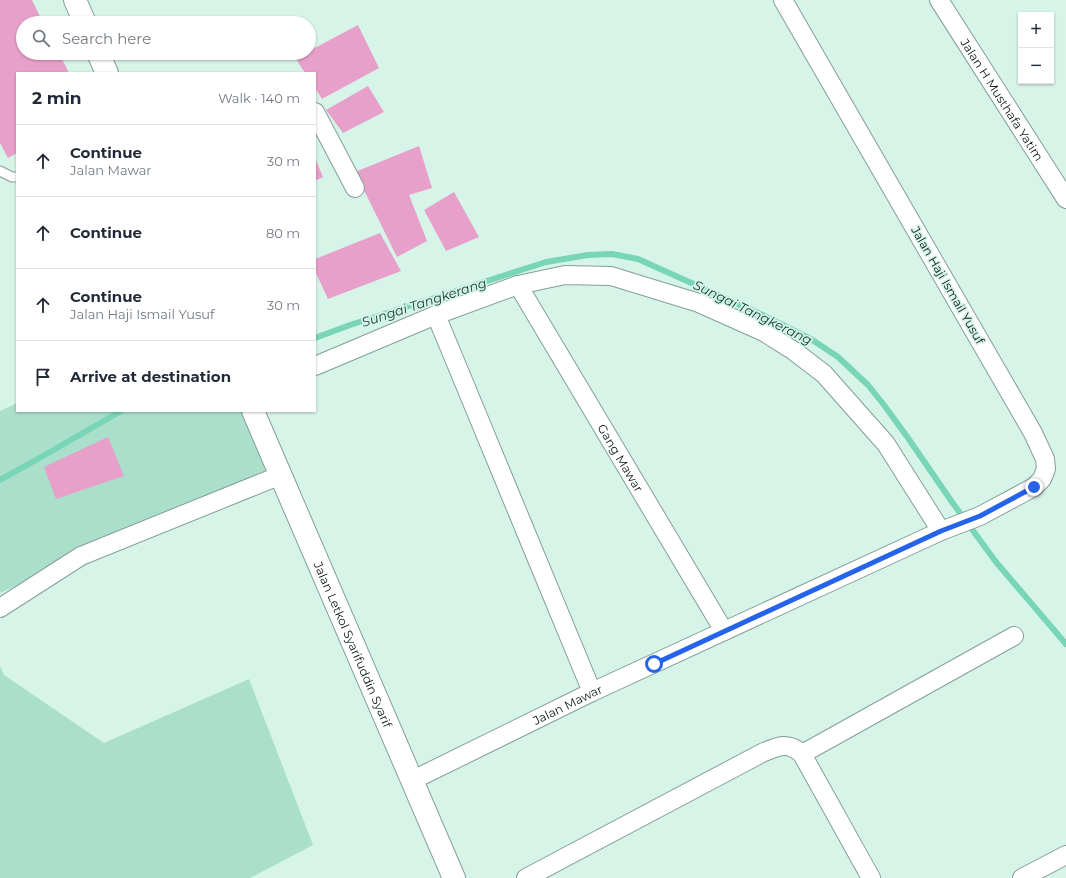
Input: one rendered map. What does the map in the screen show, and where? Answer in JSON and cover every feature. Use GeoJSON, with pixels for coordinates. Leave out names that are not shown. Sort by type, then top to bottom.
{"type":"FeatureCollection","features":[{"type":"Feature","properties":{"kind":"street"},"geometry":{"type":"LineString","coordinates":[[75,0],[82,16]]}},
{"type":"Feature","properties":{"kind":"street","name":"Jalan Haji Ismail Yusuf"},"geometry":{"type":"LineString","coordinates":[[782,0],[1033,433],[1045,459],[1046,469],[1042,478],[1034,487],[980,516],[944,530]]}},
{"type":"Feature","properties":{"kind":"street","name":"Jalan H Musthafa Yatim"},"geometry":{"type":"LineString","coordinates":[[939,0],[1066,199]]}},
{"type":"Feature","properties":{"kind":"street"},"geometry":{"type":"LineString","coordinates":[[101,60],[107,72]]}},
{"type":"Feature","properties":{"kind":"street"},"geometry":{"type":"LineString","coordinates":[[316,114],[355,188]]}},
{"type":"Feature","properties":{"kind":"street"},"geometry":{"type":"LineString","coordinates":[[316,366],[436,315],[518,285],[565,275],[611,276],[699,303],[764,332],[794,351],[824,374],[886,444],[944,530]]}},
{"type":"Feature","properties":{"kind":"street","name":"Gang Mawar"},"geometry":{"type":"LineString","coordinates":[[518,285],[724,631]]}},
{"type":"Feature","properties":{"kind":"street"},"geometry":{"type":"LineString","coordinates":[[436,315],[592,692]]}},
{"type":"Feature","properties":{"kind":"street","name":"Jalan Letkol Syarifuddin Syarif"},"geometry":{"type":"LineString","coordinates":[[253,412],[454,878]]}},
{"type":"Feature","properties":{"kind":"street"},"geometry":{"type":"LineString","coordinates":[[0,608],[81,556],[281,475]]}},
{"type":"Feature","properties":{"kind":"street","name":"Jalan Mawar"},"geometry":{"type":"LineString","coordinates":[[413,780],[592,692],[944,530]]}},
{"type":"Feature","properties":{"kind":"street"},"geometry":{"type":"LineString","coordinates":[[802,754],[1014,636]]}},
{"type":"Feature","properties":{"kind":"street"},"geometry":{"type":"LineString","coordinates":[[526,878],[772,749],[781,746],[790,746],[802,754],[871,878]]}},
{"type":"Feature","properties":{"kind":"street"},"geometry":{"type":"LineString","coordinates":[[1032,876],[1066,855]]}},
{"type":"Feature","properties":{"kind":"lane"},"geometry":{"type":"LineString","coordinates":[[0,171],[16,177]]}},
{"type":"Feature","properties":{"kind":"green space"},"geometry":{"type":"Polygon","coordinates":[[[16,403],[16,412],[243,412],[268,472],[0,593],[0,411],[16,403]]]}},
{"type":"Feature","properties":{"kind":"green space"},"geometry":{"type":"Polygon","coordinates":[[[0,666],[4,675],[104,743],[249,679],[313,845],[250,878],[0,878],[0,666]]]}},
{"type":"Feature","properties":{"kind":"building"},"geometry":{"type":"Polygon","coordinates":[[[0,0],[32,0],[40,16],[16,16],[16,60],[62,60],[68,72],[16,72],[16,154],[8,158],[0,143],[0,0]]]}},
{"type":"Feature","properties":{"kind":"building"},"geometry":{"type":"Polygon","coordinates":[[[358,25],[379,68],[322,99],[316,90],[316,72],[304,72],[297,60],[316,60],[316,47],[358,25]]]}},
{"type":"Feature","properties":{"kind":"building"},"geometry":{"type":"Polygon","coordinates":[[[368,86],[384,112],[343,133],[326,110],[368,86]]]}},
{"type":"Feature","properties":{"kind":"building"},"geometry":{"type":"Polygon","coordinates":[[[419,146],[432,188],[409,195],[427,241],[397,257],[355,172],[419,146]]]}},
{"type":"Feature","properties":{"kind":"building"},"geometry":{"type":"Polygon","coordinates":[[[316,160],[323,177],[316,180],[316,160]]]}},
{"type":"Feature","properties":{"kind":"building"},"geometry":{"type":"Polygon","coordinates":[[[454,192],[479,237],[446,251],[424,210],[454,192]]]}},
{"type":"Feature","properties":{"kind":"building"},"geometry":{"type":"Polygon","coordinates":[[[380,233],[401,271],[328,299],[316,273],[316,259],[380,233]]]}},
{"type":"Feature","properties":{"kind":"building"},"geometry":{"type":"Polygon","coordinates":[[[108,437],[124,476],[56,499],[44,467],[108,437]]]}},
{"type":"Feature","properties":{"kind":"waterway","name":"Sungai Tangkerang"},"geometry":{"type":"LineString","coordinates":[[316,338],[350,325],[546,262],[588,255],[612,254],[638,259],[758,313],[811,339],[838,357],[868,385],[884,405],[996,562],[1066,644]]}},
{"type":"Feature","properties":{"kind":"waterway","name":"Sungai Tangkerang"},"geometry":{"type":"LineString","coordinates":[[0,480],[119,412]]}},
{"type":"Feature","properties":{"kind":"route"},"geometry":{"type":"LineString","coordinates":[[654,664],[941,531],[980,516],[1034,487]]}}]}
